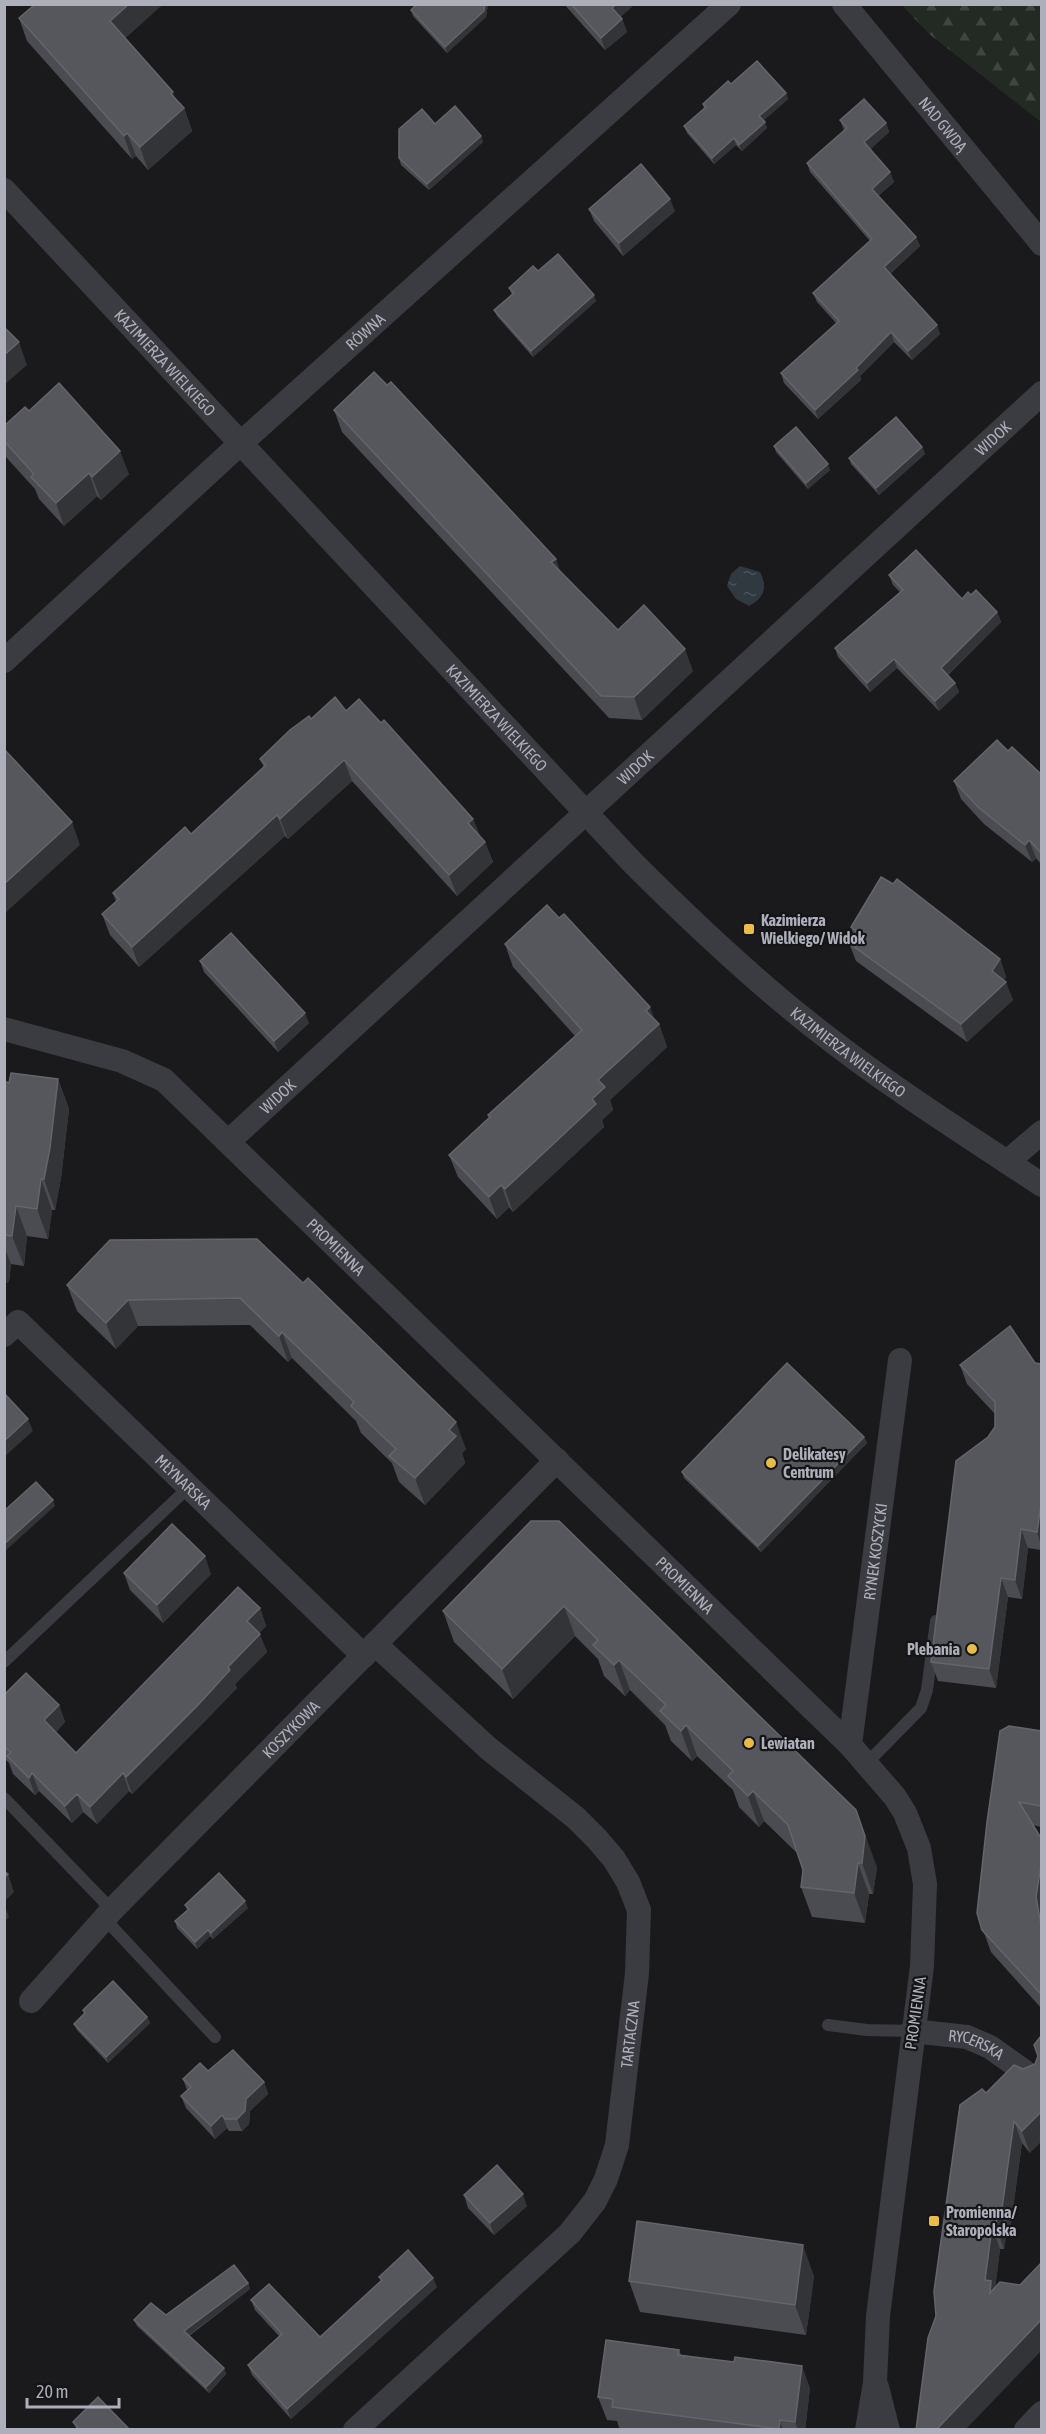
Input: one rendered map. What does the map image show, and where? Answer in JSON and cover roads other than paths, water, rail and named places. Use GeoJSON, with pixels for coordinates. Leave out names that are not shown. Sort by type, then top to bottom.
{"type":"FeatureCollection","features":[{"type":"Feature","properties":{"kind":"street","name":"RÓWNA"},"geometry":{"type":"LineString","coordinates":[[4,661],[241,443],[729,4]]}},
{"type":"Feature","properties":{"kind":"street","name":"NAD GWDĄ"},"geometry":{"type":"LineString","coordinates":[[844,4],[1041,244]]}},
{"type":"Feature","properties":{"kind":"street","name":"KAZIMIERZA WIELKIEGO"},"geometry":{"type":"LineString","coordinates":[[4,190],[586,813],[696,926],[784,1003],[904,1094],[1041,1185]]}},
{"type":"Feature","properties":{"kind":"street","name":"WIDOK"},"geometry":{"type":"LineString","coordinates":[[229,1141],[1041,393]]}},
{"type":"Feature","properties":{"kind":"street","name":"PROMIENNA"},"geometry":{"type":"LineString","coordinates":[[4,1029],[122,1061],[164,1080],[850,1744],[895,1797],[905,1813],[919,1848],[923,1866],[925,1903],[922,1966],[912,2031],[878,2316],[875,2382],[867,2430]]}},
{"type":"Feature","properties":{"kind":"street"},"geometry":{"type":"LineString","coordinates":[[1007,1162],[1041,1132]]}},
{"type":"Feature","properties":{"kind":"street","name":"MŁYNARSKA"},"geometry":{"type":"LineString","coordinates":[[4,1335],[18,1322],[189,1487],[369,1650]]}},
{"type":"Feature","properties":{"kind":"street","name":"RYNEK KOSZYCKI"},"geometry":{"type":"LineString","coordinates":[[850,1744],[900,1360]]}},
{"type":"Feature","properties":{"kind":"street","name":"KOSZYKOWA"},"geometry":{"type":"LineString","coordinates":[[31,2001],[108,1914],[557,1460]]}},
{"type":"Feature","properties":{"kind":"street","name":"TARTACZNA"},"geometry":{"type":"LineString","coordinates":[[355,2430],[570,2233],[595,2201],[606,2179],[617,2145],[637,1973],[639,1910],[628,1882],[597,1839],[576,1818],[369,1650]]}},
{"type":"Feature","properties":{"kind":"street","name":"RYCERSKA"},"geometry":{"type":"LineString","coordinates":[[912,2031],[967,2037],[990,2047],[1032,2077]]}},
{"type":"Feature","properties":{"kind":"street","name":"PROMIENNA"},"geometry":{"type":"LineString","coordinates":[[875,2382],[888,2430]]}},
{"type":"Feature","properties":{"kind":"street"},"geometry":{"type":"LineString","coordinates":[[1026,2430],[1041,2413]]}},
{"type":"Feature","properties":{"kind":"lane"},"geometry":{"type":"LineString","coordinates":[[4,1662],[189,1487]]}},
{"type":"Feature","properties":{"kind":"lane"},"geometry":{"type":"LineString","coordinates":[[867,1763],[921,1708],[927,1690],[936,1621]]}},
{"type":"Feature","properties":{"kind":"lane"},"geometry":{"type":"LineString","coordinates":[[4,1798],[215,2037]]}},
{"type":"Feature","properties":{"kind":"lane"},"geometry":{"type":"LineString","coordinates":[[828,2025],[867,2030],[912,2031]]}},
{"type":"Feature","properties":{"kind":"water"},"geometry":{"type":"Polygon","coordinates":[[[740,566],[760,572],[764,583],[761,596],[749,606],[736,599],[727,586],[731,574],[740,566]]]}},
{"type":"Feature","properties":{"kind":"place","name":"Kazimierza Wielkiego/ Widok"},"geometry":{"type":"Point","coordinates":[749,929]}},
{"type":"Feature","properties":{"kind":"place","name":"Delikatesy Centrum"},"geometry":{"type":"Point","coordinates":[771,1463]}},
{"type":"Feature","properties":{"kind":"place","name":"Plebania"},"geometry":{"type":"Point","coordinates":[972,1649]}},
{"type":"Feature","properties":{"kind":"place","name":"Lewiatan"},"geometry":{"type":"Point","coordinates":[749,1743]}},
{"type":"Feature","properties":{"kind":"place","name":"Promienna/ Staropolska"},"geometry":{"type":"Point","coordinates":[934,2221]}}]}
